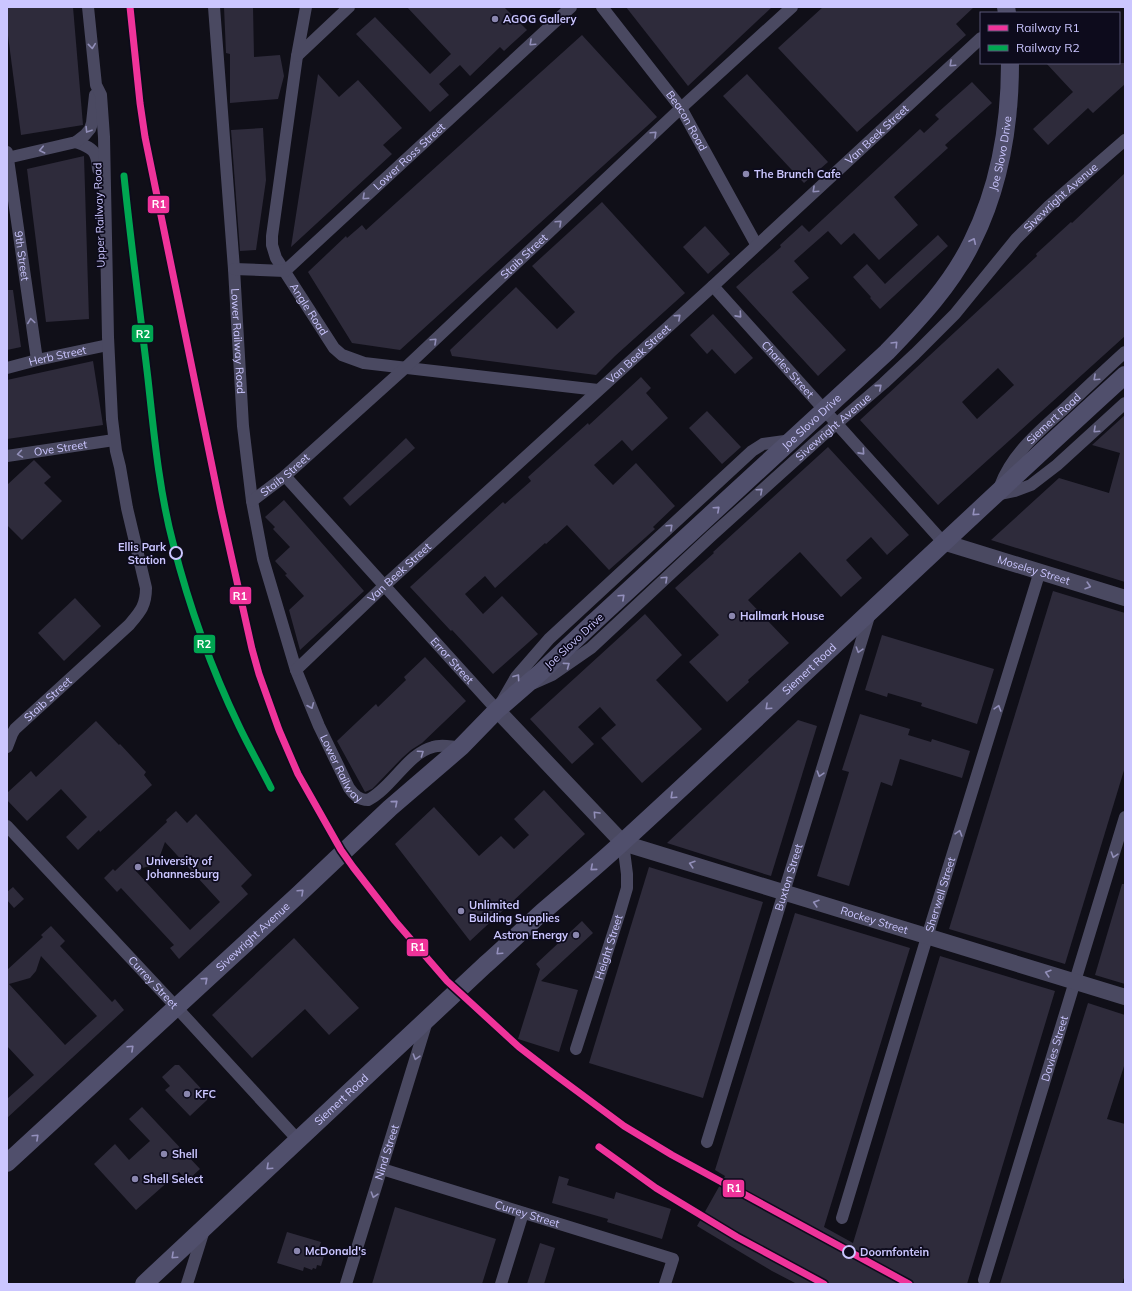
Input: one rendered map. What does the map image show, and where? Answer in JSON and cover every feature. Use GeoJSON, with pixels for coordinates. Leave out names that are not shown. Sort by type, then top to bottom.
{"type":"FeatureCollection","features":[{"type":"Feature","properties":{"kind":"main road","name":"Joe Slovo Drive"},"geometry":{"type":"LineString","coordinates":[[497,710],[887,352],[919,319],[938,296],[972,243],[995,186],[1003,154],[1008,119],[1010,64]]}},
{"type":"Feature","properties":{"kind":"main road","name":"Siemert Road"},"geometry":{"type":"LineString","coordinates":[[144,1284],[538,916],[623,843],[870,613],[943,542],[996,495],[1125,375]]}},
{"type":"Feature","properties":{"kind":"main road","name":"Sivewright Avenue"},"geometry":{"type":"LineString","coordinates":[[7,1163],[298,895],[390,808],[461,747],[497,710]]}},
{"type":"Feature","properties":{"kind":"street","name":"Upper Railway Road"},"geometry":{"type":"LineString","coordinates":[[76,142],[90,129],[96,85],[88,7]]}},
{"type":"Feature","properties":{"kind":"street","name":"Lower Railway Road"},"geometry":{"type":"LineString","coordinates":[[214,7],[234,269],[243,426],[252,501],[263,559],[296,670]]}},
{"type":"Feature","properties":{"kind":"street","name":"Angle Road"},"geometry":{"type":"LineString","coordinates":[[306,7],[297,56],[272,236],[274,252],[325,337],[342,355],[364,363],[598,390]]}},
{"type":"Feature","properties":{"kind":"street"},"geometry":{"type":"LineString","coordinates":[[297,56],[350,7]]}},
{"type":"Feature","properties":{"kind":"street","name":"Lower Ross Street"},"geometry":{"type":"LineString","coordinates":[[285,271],[571,7]]}},
{"type":"Feature","properties":{"kind":"street","name":"Beacon Road"},"geometry":{"type":"LineString","coordinates":[[602,7],[682,108],[756,244]]}},
{"type":"Feature","properties":{"kind":"street","name":"Staib Street"},"geometry":{"type":"LineString","coordinates":[[252,501],[285,476],[405,368],[792,7]]}},
{"type":"Feature","properties":{"kind":"street","name":"Van Beek Street"},"geometry":{"type":"LineString","coordinates":[[296,670],[385,585],[713,286],[756,244],[980,39]]}},
{"type":"Feature","properties":{"kind":"street","name":"Upper Railway Road"},"geometry":{"type":"LineString","coordinates":[[96,85],[100,95],[104,137],[108,341],[114,440]]}},
{"type":"Feature","properties":{"kind":"street","name":"Sivewright Avenue"},"geometry":{"type":"LineString","coordinates":[[520,689],[552,675],[591,648],[711,536],[836,423],[884,383],[955,314],[1016,239],[1049,206],[1125,140]]}},
{"type":"Feature","properties":{"kind":"street","name":"Upper Railway Road"},"geometry":{"type":"LineString","coordinates":[[76,142],[88,146],[95,153],[97,159],[102,322],[103,331],[108,341]]}},
{"type":"Feature","properties":{"kind":"street"},"geometry":{"type":"LineString","coordinates":[[7,156],[76,142]]}},
{"type":"Feature","properties":{"kind":"street","name":"9th Street"},"geometry":{"type":"LineString","coordinates":[[7,156],[37,360]]}},
{"type":"Feature","properties":{"kind":"street"},"geometry":{"type":"LineString","coordinates":[[234,269],[285,271]]}},
{"type":"Feature","properties":{"kind":"street","name":"Charles Street"},"geometry":{"type":"LineString","coordinates":[[713,286],[943,542]]}},
{"type":"Feature","properties":{"kind":"street","name":"Herb Street"},"geometry":{"type":"LineString","coordinates":[[7,368],[108,341]]}},
{"type":"Feature","properties":{"kind":"street","name":"Siemert Road"},"geometry":{"type":"LineString","coordinates":[[996,495],[1002,479],[1022,449],[1037,433],[1125,352]]}},
{"type":"Feature","properties":{"kind":"street","name":"Siemert Road"},"geometry":{"type":"LineString","coordinates":[[996,495],[1015,491],[1031,485],[1057,465],[1125,403]]}},
{"type":"Feature","properties":{"kind":"street"},"geometry":{"type":"LineString","coordinates":[[497,710],[516,677],[549,639],[752,451],[763,444],[821,437]]}},
{"type":"Feature","properties":{"kind":"street","name":"Staib Street"},"geometry":{"type":"LineString","coordinates":[[7,748],[15,729],[129,625],[144,606],[146,588],[126,508],[114,440]]}},
{"type":"Feature","properties":{"kind":"street","name":"Ove Street"},"geometry":{"type":"LineString","coordinates":[[7,456],[114,440]]}},
{"type":"Feature","properties":{"kind":"street","name":"Error Street"},"geometry":{"type":"LineString","coordinates":[[285,476],[497,710],[623,843]]}},
{"type":"Feature","properties":{"kind":"street","name":"Moseley Street"},"geometry":{"type":"LineString","coordinates":[[943,542],[1125,598]]}},
{"type":"Feature","properties":{"kind":"street","name":"Sherwell Street"},"geometry":{"type":"LineString","coordinates":[[842,1218],[1040,571]]}},
{"type":"Feature","properties":{"kind":"street","name":"Buxton Street"},"geometry":{"type":"LineString","coordinates":[[707,1142],[870,613]]}},
{"type":"Feature","properties":{"kind":"street","name":"Lower Railway"},"geometry":{"type":"LineString","coordinates":[[296,670],[319,726],[349,788],[358,798],[368,800],[378,794],[423,750],[433,746],[461,747]]}},
{"type":"Feature","properties":{"kind":"street","name":"Davies Street"},"geometry":{"type":"LineString","coordinates":[[984,1280],[1125,818]]}},
{"type":"Feature","properties":{"kind":"street","name":"Currey Street"},"geometry":{"type":"LineString","coordinates":[[7,826],[176,1006],[298,1140]]}},
{"type":"Feature","properties":{"kind":"street","name":"Rockey Street"},"geometry":{"type":"LineString","coordinates":[[623,843],[1125,997]]}},
{"type":"Feature","properties":{"kind":"street","name":"Height Street"},"geometry":{"type":"LineString","coordinates":[[576,1049],[620,915],[627,888],[627,874],[623,843]]}},
{"type":"Feature","properties":{"kind":"street","name":"Nind Street"},"geometry":{"type":"LineString","coordinates":[[346,1284],[427,1020]]}},
{"type":"Feature","properties":{"kind":"street","name":"Currey Street"},"geometry":{"type":"LineString","coordinates":[[382,1169],[673,1259],[665,1284]]}},
{"type":"Feature","properties":{"kind":"street"},"geometry":{"type":"LineString","coordinates":[[501,1284],[523,1213]]}},
{"type":"Feature","properties":{"kind":"street"},"geometry":{"type":"LineString","coordinates":[[187,1284],[205,1227]]}},
{"type":"Feature","properties":{"kind":"building"},"geometry":{"type":"Polygon","coordinates":[[[7,7],[73,7],[83,125],[21,135],[7,28],[7,7]]]}},
{"type":"Feature","properties":{"kind":"building"},"geometry":{"type":"Polygon","coordinates":[[[224,7],[253,7],[254,57],[280,55],[284,76],[278,99],[230,103],[230,54],[226,53],[224,7]]]}},
{"type":"Feature","properties":{"kind":"building"},"geometry":{"type":"Polygon","coordinates":[[[407,7],[504,7],[527,30],[504,51],[500,47],[470,76],[460,65],[439,84],[449,95],[430,112],[356,34],[375,17],[430,74],[451,54],[407,7]]]}},
{"type":"Feature","properties":{"kind":"building"},"geometry":{"type":"Polygon","coordinates":[[[626,7],[772,7],[688,86],[626,7]]]}},
{"type":"Feature","properties":{"kind":"building"},"geometry":{"type":"Polygon","coordinates":[[[823,7],[974,7],[956,24],[966,35],[857,132],[778,48],[823,7]]]}},
{"type":"Feature","properties":{"kind":"building"},"geometry":{"type":"Polygon","coordinates":[[[582,35],[657,117],[400,350],[352,343],[308,272],[346,236],[347,238],[362,225],[366,230],[582,35]]]}},
{"type":"Feature","properties":{"kind":"building"},"geometry":{"type":"Polygon","coordinates":[[[1125,63],[1125,84],[1093,113],[1088,108],[1048,145],[1033,129],[1073,92],[1047,64],[1125,63]]]}},
{"type":"Feature","properties":{"kind":"building"},"geometry":{"type":"Polygon","coordinates":[[[318,74],[339,97],[358,80],[402,128],[383,145],[392,154],[291,247],[318,74]]]}},
{"type":"Feature","properties":{"kind":"building"},"geometry":{"type":"Polygon","coordinates":[[[747,74],[828,162],[804,183],[723,96],[747,74]]]}},
{"type":"Feature","properties":{"kind":"building"},"geometry":{"type":"Polygon","coordinates":[[[972,82],[992,103],[945,145],[948,148],[894,197],[918,225],[879,260],[854,233],[841,245],[828,231],[794,261],[809,278],[792,292],[846,350],[818,376],[736,287],[781,247],[780,245],[802,225],[809,232],[920,129],[924,133],[939,119],[935,115],[972,82]]]}},
{"type":"Feature","properties":{"kind":"building"},"geometry":{"type":"Polygon","coordinates":[[[263,128],[266,180],[256,250],[240,251],[231,130],[263,128]]]}},
{"type":"Feature","properties":{"kind":"building"},"geometry":{"type":"Polygon","coordinates":[[[84,156],[89,319],[46,322],[27,169],[84,156]]]}},
{"type":"Feature","properties":{"kind":"building"},"geometry":{"type":"Polygon","coordinates":[[[1125,173],[1125,336],[938,505],[860,420],[1037,256],[1036,254],[1071,222],[1072,223],[1125,173]],[[998,368],[962,402],[977,419],[1014,385],[998,368]]]}},
{"type":"Feature","properties":{"kind":"building"},"geometry":{"type":"Polygon","coordinates":[[[602,202],[685,293],[596,375],[452,356],[450,350],[516,287],[557,329],[575,312],[532,266],[602,202]]]}},
{"type":"Feature","properties":{"kind":"building"},"geometry":{"type":"Polygon","coordinates":[[[705,226],[730,254],[708,274],[683,247],[705,226]]]}},
{"type":"Feature","properties":{"kind":"building"},"geometry":{"type":"Polygon","coordinates":[[[938,235],[948,246],[880,309],[853,277],[867,264],[885,284],[938,235]]]}},
{"type":"Feature","properties":{"kind":"building"},"geometry":{"type":"Polygon","coordinates":[[[7,290],[13,290],[21,347],[7,350],[7,290]]]}},
{"type":"Feature","properties":{"kind":"building"},"geometry":{"type":"Polygon","coordinates":[[[713,314],[753,358],[735,374],[712,349],[707,354],[690,335],[713,314]]]}},
{"type":"Feature","properties":{"kind":"building"},"geometry":{"type":"Polygon","coordinates":[[[93,361],[103,425],[7,439],[7,380],[93,361]]]}},
{"type":"Feature","properties":{"kind":"building"},"geometry":{"type":"Polygon","coordinates":[[[641,377],[651,388],[646,393],[668,418],[632,451],[622,440],[594,465],[613,485],[636,463],[675,506],[653,527],[655,529],[609,570],[567,525],[495,588],[485,576],[465,594],[483,614],[502,596],[538,634],[493,674],[410,587],[503,502],[505,504],[531,481],[528,477],[588,423],[589,425],[641,377]]]}},
{"type":"Feature","properties":{"kind":"building"},"geometry":{"type":"Polygon","coordinates":[[[707,411],[741,447],[722,464],[689,428],[707,411]]]}},
{"type":"Feature","properties":{"kind":"building"},"geometry":{"type":"Polygon","coordinates":[[[1125,415],[1125,582],[991,540],[1059,478],[1109,493],[1120,453],[1092,445],[1125,415]]]}},
{"type":"Feature","properties":{"kind":"building"},"geometry":{"type":"Polygon","coordinates":[[[406,438],[415,448],[350,506],[343,498],[406,438]]]}},
{"type":"Feature","properties":{"kind":"building"},"geometry":{"type":"Polygon","coordinates":[[[828,447],[909,535],[887,555],[871,537],[846,560],[862,578],[841,597],[800,552],[748,600],[789,643],[748,680],[749,682],[727,702],[689,662],[719,635],[675,588],[828,447]]]}},
{"type":"Feature","properties":{"kind":"building"},"geometry":{"type":"Polygon","coordinates":[[[34,460],[51,477],[44,483],[62,501],[22,540],[7,525],[7,485],[34,460]]]}},
{"type":"Feature","properties":{"kind":"building"},"geometry":{"type":"Polygon","coordinates":[[[284,500],[364,591],[300,650],[289,610],[304,596],[285,575],[287,574],[275,561],[290,547],[273,529],[275,527],[265,517],[284,500]]]}},
{"type":"Feature","properties":{"kind":"building"},"geometry":{"type":"Polygon","coordinates":[[[1053,591],[1125,613],[1125,767],[1065,964],[949,929],[1053,591]]]}},
{"type":"Feature","properties":{"kind":"building"},"geometry":{"type":"Polygon","coordinates":[[[75,598],[101,626],[64,661],[38,633],[75,598]]]}},
{"type":"Feature","properties":{"kind":"building"},"geometry":{"type":"Polygon","coordinates":[[[645,614],[682,655],[656,680],[702,729],[642,783],[601,738],[616,725],[600,707],[578,727],[594,744],[572,764],[530,719],[645,614]]]}},
{"type":"Feature","properties":{"kind":"building"},"geometry":{"type":"Polygon","coordinates":[[[882,635],[994,669],[977,724],[921,706],[922,703],[888,693],[887,697],[865,690],[882,635]]]}},
{"type":"Feature","properties":{"kind":"building"},"geometry":{"type":"Polygon","coordinates":[[[425,657],[466,701],[422,743],[402,758],[372,789],[365,792],[337,741],[376,704],[378,707],[406,680],[404,677],[425,657]]]}},
{"type":"Feature","properties":{"kind":"building"},"geometry":{"type":"Polygon","coordinates":[[[860,714],[910,729],[908,735],[931,742],[932,739],[970,751],[962,778],[900,759],[892,786],[881,782],[849,886],[817,876],[849,772],[842,770],[860,714]]]}},
{"type":"Feature","properties":{"kind":"building"},"geometry":{"type":"Polygon","coordinates":[[[798,720],[817,726],[771,876],[667,843],[798,720]]]}},
{"type":"Feature","properties":{"kind":"building"},"geometry":{"type":"Polygon","coordinates":[[[96,721],[146,772],[144,775],[152,785],[78,850],[66,837],[87,817],[61,789],[27,821],[7,800],[7,793],[31,771],[36,777],[96,721]]]}},
{"type":"Feature","properties":{"kind":"building"},"geometry":{"type":"Polygon","coordinates":[[[544,790],[585,834],[470,941],[395,844],[434,807],[479,856],[501,836],[514,849],[529,835],[514,819],[544,790]]]}},
{"type":"Feature","properties":{"kind":"building"},"geometry":{"type":"Polygon","coordinates":[[[176,811],[187,823],[196,814],[252,875],[241,886],[248,894],[179,959],[170,948],[174,945],[121,888],[117,892],[104,878],[113,869],[115,871],[167,822],[166,820],[176,811]],[[165,842],[158,861],[150,866],[135,870],[190,930],[220,902],[165,842]]]}},
{"type":"Feature","properties":{"kind":"building"},"geometry":{"type":"Polygon","coordinates":[[[649,867],[763,902],[703,1098],[589,1063],[649,867]]]}},
{"type":"Feature","properties":{"kind":"building"},"geometry":{"type":"Polygon","coordinates":[[[1122,884],[1125,884],[1125,984],[1095,975],[1122,884]]]}},
{"type":"Feature","properties":{"kind":"building"},"geometry":{"type":"Polygon","coordinates":[[[13,887],[24,899],[14,908],[7,900],[7,892],[13,887]]]}},
{"type":"Feature","properties":{"kind":"building"},"geometry":{"type":"Polygon","coordinates":[[[795,913],[910,948],[824,1227],[853,1243],[940,956],[1055,991],[967,1284],[797,1284],[772,1271],[697,1226],[725,1176],[715,1170],[795,913]]]}},
{"type":"Feature","properties":{"kind":"building"},"geometry":{"type":"Polygon","coordinates":[[[582,921],[593,933],[541,981],[578,990],[559,1052],[518,1039],[540,969],[536,964],[582,921]]]}},
{"type":"Feature","properties":{"kind":"building"},"geometry":{"type":"Polygon","coordinates":[[[51,926],[65,941],[60,946],[112,1002],[115,999],[124,1010],[7,1118],[7,1099],[34,1075],[7,1046],[7,970],[43,937],[41,935],[51,926]],[[41,956],[36,971],[30,978],[9,984],[65,1045],[97,1016],[41,956]]]}},
{"type":"Feature","properties":{"kind":"building"},"geometry":{"type":"Polygon","coordinates":[[[294,938],[359,1008],[329,1035],[305,1009],[252,1058],[212,1015],[294,938]]]}},
{"type":"Feature","properties":{"kind":"building"},"geometry":{"type":"Polygon","coordinates":[[[1088,1003],[1125,1015],[1125,1063],[1107,1119],[1125,1124],[1125,1275],[1122,1284],[1000,1284],[1088,1003]]]}},
{"type":"Feature","properties":{"kind":"building"},"geometry":{"type":"Polygon","coordinates":[[[175,1065],[179,1065],[208,1096],[207,1100],[190,1116],[165,1090],[170,1086],[162,1077],[175,1065]]]}},
{"type":"Feature","properties":{"kind":"building"},"geometry":{"type":"Polygon","coordinates":[[[142,1107],[200,1169],[187,1181],[179,1172],[136,1210],[94,1164],[115,1144],[129,1160],[150,1141],[129,1119],[142,1107]]]}},
{"type":"Feature","properties":{"kind":"building"},"geometry":{"type":"Polygon","coordinates":[[[559,1176],[569,1179],[567,1185],[614,1199],[616,1192],[671,1209],[662,1239],[607,1222],[608,1219],[552,1203],[559,1176]]]}},
{"type":"Feature","properties":{"kind":"building"},"geometry":{"type":"Polygon","coordinates":[[[395,1207],[496,1239],[482,1284],[372,1284],[395,1207]]]}},
{"type":"Feature","properties":{"kind":"building"},"geometry":{"type":"Polygon","coordinates":[[[287,1232],[321,1242],[319,1248],[324,1249],[322,1255],[324,1256],[321,1266],[317,1265],[316,1269],[313,1268],[312,1270],[304,1267],[303,1271],[277,1263],[287,1232]]]}},
{"type":"Feature","properties":{"kind":"building"},"geometry":{"type":"Polygon","coordinates":[[[540,1243],[555,1248],[544,1284],[527,1284],[540,1243]]]}},
{"type":"Feature","properties":{"kind":"rail line","name":"R1"},"geometry":{"type":"LineString","coordinates":[[130,7],[145,137],[221,510],[252,649],[259,674],[279,730],[298,774],[341,850],[395,921],[447,981],[519,1047],[554,1074],[624,1126],[672,1155],[909,1284]]}},
{"type":"Feature","properties":{"kind":"rail line","name":"R2"},"geometry":{"type":"LineString","coordinates":[[124,176],[155,441],[168,523],[186,590],[210,659],[239,726],[271,788]]}},
{"type":"Feature","properties":{"kind":"rail line","name":"R1"},"geometry":{"type":"LineString","coordinates":[[599,1147],[656,1188],[737,1237],[824,1284]]}},
{"type":"Feature","properties":{"kind":"place","name":"AGOG Gallery"},"geometry":{"type":"Point","coordinates":[495,19]}},
{"type":"Feature","properties":{"kind":"place","name":"The Brunch Cafe"},"geometry":{"type":"Point","coordinates":[746,174]}},
{"type":"Feature","properties":{"kind":"place","name":"Ellis Park Station"},"geometry":{"type":"Point","coordinates":[176,553]}},
{"type":"Feature","properties":{"kind":"place","name":"Hallmark House"},"geometry":{"type":"Point","coordinates":[732,616]}},
{"type":"Feature","properties":{"kind":"place","name":"University of Johannesburg"},"geometry":{"type":"Point","coordinates":[138,867]}},
{"type":"Feature","properties":{"kind":"place","name":"Unlimited Building Supplies"},"geometry":{"type":"Point","coordinates":[461,911]}},
{"type":"Feature","properties":{"kind":"place","name":"Astron Energy"},"geometry":{"type":"Point","coordinates":[576,935]}},
{"type":"Feature","properties":{"kind":"place","name":"KFC"},"geometry":{"type":"Point","coordinates":[187,1094]}},
{"type":"Feature","properties":{"kind":"place","name":"Shell"},"geometry":{"type":"Point","coordinates":[164,1154]}},
{"type":"Feature","properties":{"kind":"place","name":"Shell Select"},"geometry":{"type":"Point","coordinates":[135,1179]}},
{"type":"Feature","properties":{"kind":"place","name":"McDonald's"},"geometry":{"type":"Point","coordinates":[297,1251]}},
{"type":"Feature","properties":{"kind":"place","name":"Doornfontein"},"geometry":{"type":"Point","coordinates":[849,1252]}}]}
